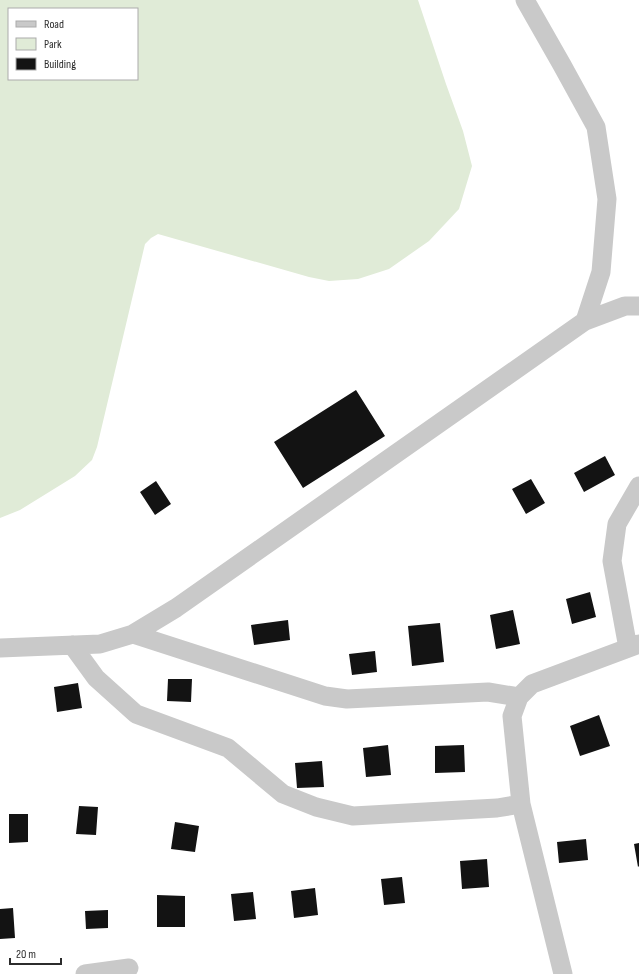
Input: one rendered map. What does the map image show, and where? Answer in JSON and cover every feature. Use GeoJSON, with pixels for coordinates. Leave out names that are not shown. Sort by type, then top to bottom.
{"type":"FeatureCollection","features":[{"type":"Feature","properties":{"kind":"street"},"geometry":{"type":"LineString","coordinates":[[525,0],[596,127],[607,199],[601,272],[585,321]]}},
{"type":"Feature","properties":{"kind":"street"},"geometry":{"type":"LineString","coordinates":[[0,648],[100,644],[133,634],[176,608],[585,321],[625,306],[639,306]]}},
{"type":"Feature","properties":{"kind":"street"},"geometry":{"type":"LineString","coordinates":[[563,974],[521,804],[512,716],[519,696],[532,684],[633,646],[612,561],[617,524],[639,486]]}},
{"type":"Feature","properties":{"kind":"street"},"geometry":{"type":"LineString","coordinates":[[133,634],[325,696],[347,699],[488,692],[519,696]]}},
{"type":"Feature","properties":{"kind":"street"},"geometry":{"type":"LineString","coordinates":[[72,645],[96,678],[136,714],[228,748],[283,794],[316,807],[353,816],[497,808],[521,804]]}},
{"type":"Feature","properties":{"kind":"street"},"geometry":{"type":"LineString","coordinates":[[85,974],[129,968]]}},
{"type":"Feature","properties":{"kind":"green space"},"geometry":{"type":"Polygon","coordinates":[[[0,0],[418,0],[463,131],[472,166],[459,209],[429,241],[389,269],[358,279],[329,281],[309,277],[158,234],[151,238],[145,244],[97,447],[92,460],[75,476],[20,510],[0,518],[0,0]]]}},
{"type":"Feature","properties":{"kind":"building"},"geometry":{"type":"Polygon","coordinates":[[[356,390],[385,436],[303,488],[274,442],[356,390]]]}},
{"type":"Feature","properties":{"kind":"building"},"geometry":{"type":"Polygon","coordinates":[[[605,456],[615,475],[584,492],[574,473],[605,456]]]}},
{"type":"Feature","properties":{"kind":"building"},"geometry":{"type":"Polygon","coordinates":[[[531,479],[545,503],[526,514],[512,489],[531,479]]]}},
{"type":"Feature","properties":{"kind":"building"},"geometry":{"type":"Polygon","coordinates":[[[156,481],[171,504],[155,515],[140,492],[156,481]]]}},
{"type":"Feature","properties":{"kind":"building"},"geometry":{"type":"Polygon","coordinates":[[[590,592],[596,617],[572,624],[566,599],[590,592]]]}},
{"type":"Feature","properties":{"kind":"building"},"geometry":{"type":"Polygon","coordinates":[[[513,610],[520,644],[496,649],[490,615],[513,610]]]}},
{"type":"Feature","properties":{"kind":"building"},"geometry":{"type":"Polygon","coordinates":[[[288,620],[290,640],[254,645],[251,625],[288,620]]]}},
{"type":"Feature","properties":{"kind":"building"},"geometry":{"type":"Polygon","coordinates":[[[440,623],[444,662],[412,666],[408,626],[440,623]]]}},
{"type":"Feature","properties":{"kind":"building"},"geometry":{"type":"Polygon","coordinates":[[[375,651],[377,672],[352,675],[349,654],[375,651]]]}},
{"type":"Feature","properties":{"kind":"building"},"geometry":{"type":"Polygon","coordinates":[[[168,679],[192,679],[191,702],[167,701],[168,679]]]}},
{"type":"Feature","properties":{"kind":"building"},"geometry":{"type":"Polygon","coordinates":[[[78,683],[82,708],[57,712],[54,687],[78,683]]]}},
{"type":"Feature","properties":{"kind":"building"},"geometry":{"type":"Polygon","coordinates":[[[599,715],[610,746],[580,756],[570,726],[599,715]]]}},
{"type":"Feature","properties":{"kind":"building"},"geometry":{"type":"Polygon","coordinates":[[[388,745],[391,775],[366,777],[363,748],[388,745]]]}},
{"type":"Feature","properties":{"kind":"building"},"geometry":{"type":"Polygon","coordinates":[[[464,745],[465,772],[435,773],[435,746],[464,745]]]}},
{"type":"Feature","properties":{"kind":"building"},"geometry":{"type":"Polygon","coordinates":[[[322,761],[324,787],[297,788],[295,763],[322,761]]]}},
{"type":"Feature","properties":{"kind":"building"},"geometry":{"type":"Polygon","coordinates":[[[79,806],[98,807],[96,835],[76,834],[79,806]]]}},
{"type":"Feature","properties":{"kind":"building"},"geometry":{"type":"Polygon","coordinates":[[[9,814],[28,814],[28,842],[9,843],[9,814]]]}},
{"type":"Feature","properties":{"kind":"building"},"geometry":{"type":"Polygon","coordinates":[[[175,822],[199,826],[195,852],[171,849],[175,822]]]}},
{"type":"Feature","properties":{"kind":"building"},"geometry":{"type":"Polygon","coordinates":[[[586,839],[588,860],[559,863],[557,842],[586,839]]]}},
{"type":"Feature","properties":{"kind":"building"},"geometry":{"type":"Polygon","coordinates":[[[639,843],[639,866],[638,867],[634,844],[639,843]]]}},
{"type":"Feature","properties":{"kind":"building"},"geometry":{"type":"Polygon","coordinates":[[[487,859],[489,887],[462,889],[460,861],[487,859]]]}},
{"type":"Feature","properties":{"kind":"building"},"geometry":{"type":"Polygon","coordinates":[[[402,877],[405,903],[384,905],[381,879],[402,877]]]}},
{"type":"Feature","properties":{"kind":"building"},"geometry":{"type":"Polygon","coordinates":[[[315,888],[318,915],[294,918],[291,891],[315,888]]]}},
{"type":"Feature","properties":{"kind":"building"},"geometry":{"type":"Polygon","coordinates":[[[253,892],[256,919],[234,921],[231,894],[253,892]]]}},
{"type":"Feature","properties":{"kind":"building"},"geometry":{"type":"Polygon","coordinates":[[[157,895],[185,896],[185,927],[157,927],[157,895]]]}},
{"type":"Feature","properties":{"kind":"building"},"geometry":{"type":"Polygon","coordinates":[[[13,908],[15,938],[0,939],[0,909],[13,908]]]}},
{"type":"Feature","properties":{"kind":"building"},"geometry":{"type":"Polygon","coordinates":[[[108,910],[108,928],[86,929],[85,911],[108,910]]]}}]}
